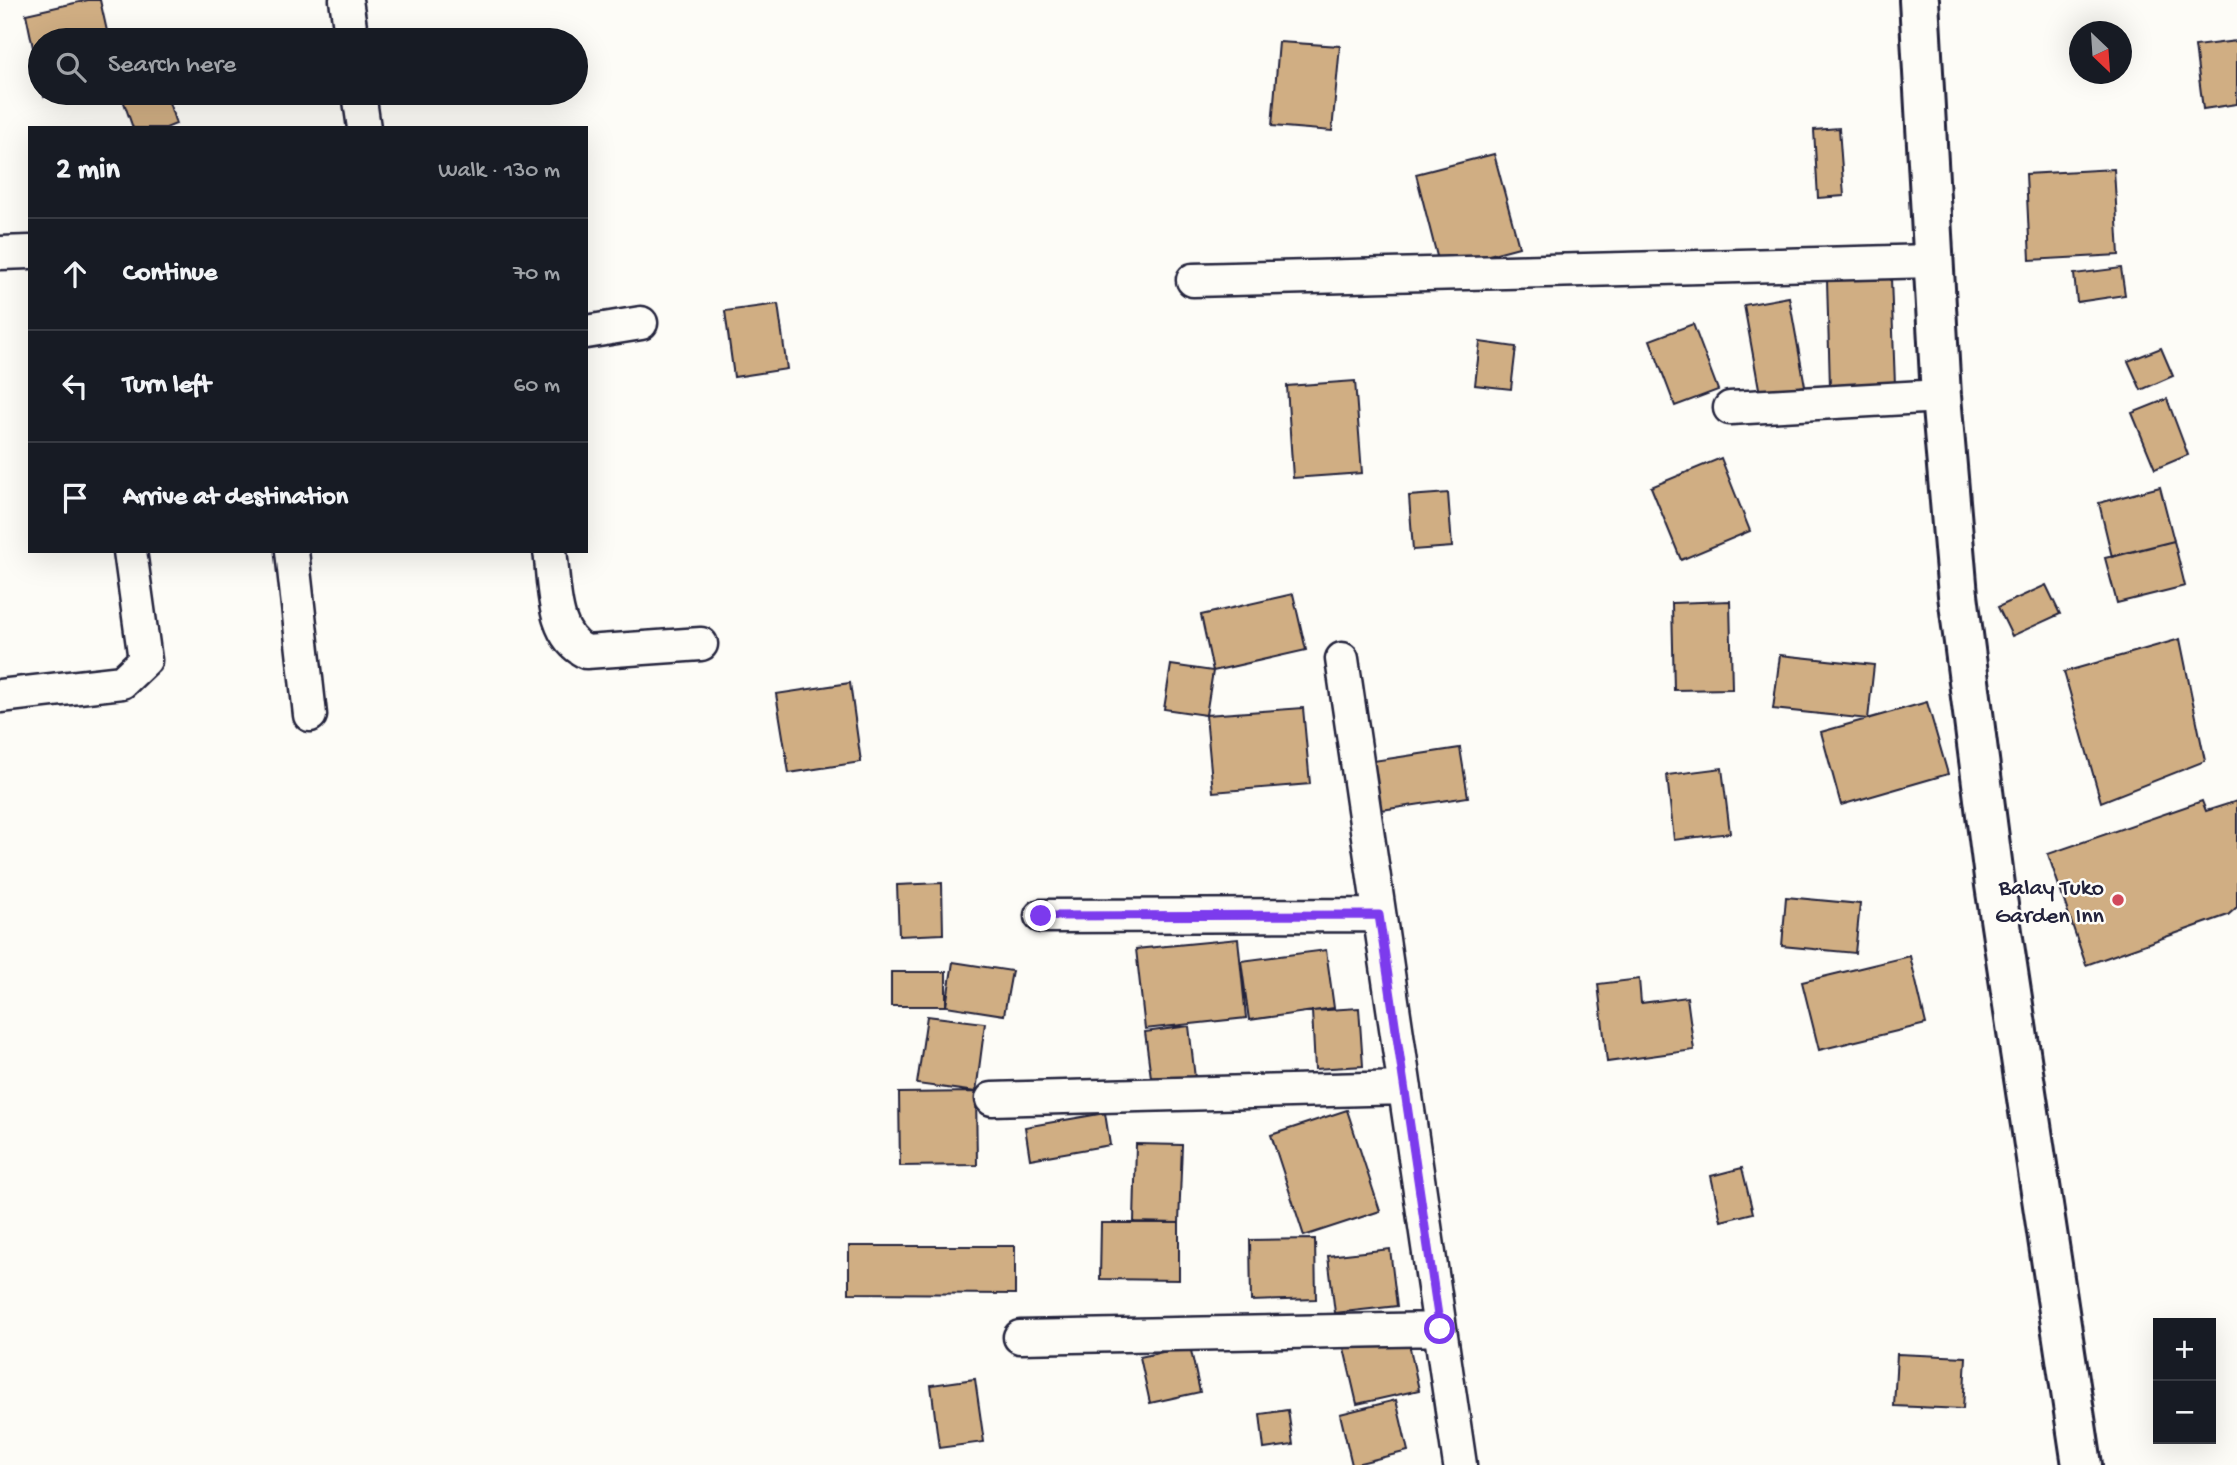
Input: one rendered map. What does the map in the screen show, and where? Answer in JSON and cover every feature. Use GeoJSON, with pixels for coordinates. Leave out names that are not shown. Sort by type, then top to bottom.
{"type":"FeatureCollection","features":[{"type":"Feature","properties":{"kind":"street"},"geometry":{"type":"LineString","coordinates":[[346,0],[350,28]]}},
{"type":"Feature","properties":{"kind":"street"},"geometry":{"type":"LineString","coordinates":[[1919,0],[1932,261],[1958,595],[1995,885],[2082,1465]]}},
{"type":"Feature","properties":{"kind":"street"},"geometry":{"type":"LineString","coordinates":[[361,105],[364,126]]}},
{"type":"Feature","properties":{"kind":"street"},"geometry":{"type":"LineString","coordinates":[[0,253],[28,251]]}},
{"type":"Feature","properties":{"kind":"street"},"geometry":{"type":"LineString","coordinates":[[1193,279],[1932,261]]}},
{"type":"Feature","properties":{"kind":"street"},"geometry":{"type":"LineString","coordinates":[[588,332],[641,323]]}},
{"type":"Feature","properties":{"kind":"street"},"geometry":{"type":"LineString","coordinates":[[1730,408],[1941,396]]}},
{"type":"Feature","properties":{"kind":"street"},"geometry":{"type":"LineString","coordinates":[[0,693],[122,682],[145,660],[130,553]]}},
{"type":"Feature","properties":{"kind":"street"},"geometry":{"type":"LineString","coordinates":[[292,553],[310,715]]}},
{"type":"Feature","properties":{"kind":"street"},"geometry":{"type":"LineString","coordinates":[[550,553],[558,611],[564,631],[574,646],[586,652],[701,644]]}},
{"type":"Feature","properties":{"kind":"street"},"geometry":{"type":"LineString","coordinates":[[1342,659],[1460,1465]]}},
{"type":"Feature","properties":{"kind":"street"},"geometry":{"type":"LineString","coordinates":[[1041,916],[1379,915]]}},
{"type":"Feature","properties":{"kind":"street"},"geometry":{"type":"LineString","coordinates":[[992,1100],[1405,1087]]}},
{"type":"Feature","properties":{"kind":"street"},"geometry":{"type":"LineString","coordinates":[[1020,1337],[1440,1329]]}},
{"type":"Feature","properties":{"kind":"building"},"geometry":{"type":"Polygon","coordinates":[[[88,0],[100,0],[106,28],[29,28],[26,14],[88,0]]]}},
{"type":"Feature","properties":{"kind":"building"},"geometry":{"type":"Polygon","coordinates":[[[2237,41],[2237,104],[2203,109],[2195,46],[2237,41]]]}},
{"type":"Feature","properties":{"kind":"building"},"geometry":{"type":"Polygon","coordinates":[[[1279,42],[1340,46],[1332,131],[1272,126],[1279,42]]]}},
{"type":"Feature","properties":{"kind":"building"},"geometry":{"type":"Polygon","coordinates":[[[125,105],[170,105],[176,124],[171,126],[132,126],[125,105]]]}},
{"type":"Feature","properties":{"kind":"building"},"geometry":{"type":"Polygon","coordinates":[[[1839,128],[1844,196],[1818,198],[1814,130],[1839,128]]]}},
{"type":"Feature","properties":{"kind":"building"},"geometry":{"type":"Polygon","coordinates":[[[1494,154],[1519,247],[1440,268],[1416,174],[1494,154]]]}},
{"type":"Feature","properties":{"kind":"building"},"geometry":{"type":"Polygon","coordinates":[[[2114,169],[2119,255],[2030,260],[2026,174],[2114,169]]]}},
{"type":"Feature","properties":{"kind":"building"},"geometry":{"type":"Polygon","coordinates":[[[2121,268],[2125,295],[2077,302],[2074,274],[2121,268]]]}},
{"type":"Feature","properties":{"kind":"building"},"geometry":{"type":"Polygon","coordinates":[[[1891,278],[1895,385],[1830,387],[1827,280],[1891,278]]]}},
{"type":"Feature","properties":{"kind":"building"},"geometry":{"type":"Polygon","coordinates":[[[1789,297],[1805,386],[1760,394],[1744,305],[1789,297]]]}},
{"type":"Feature","properties":{"kind":"building"},"geometry":{"type":"Polygon","coordinates":[[[778,304],[787,369],[734,377],[725,311],[778,304]]]}},
{"type":"Feature","properties":{"kind":"building"},"geometry":{"type":"Polygon","coordinates":[[[1693,324],[1718,390],[1675,406],[1650,340],[1693,324]]]}},
{"type":"Feature","properties":{"kind":"building"},"geometry":{"type":"Polygon","coordinates":[[[1480,342],[1516,347],[1511,389],[1475,385],[1480,342]]]}},
{"type":"Feature","properties":{"kind":"building"},"geometry":{"type":"Polygon","coordinates":[[[2161,348],[2173,376],[2141,390],[2128,361],[2161,348]]]}},
{"type":"Feature","properties":{"kind":"building"},"geometry":{"type":"Polygon","coordinates":[[[1355,381],[1362,473],[1293,478],[1287,386],[1355,381]]]}},
{"type":"Feature","properties":{"kind":"building"},"geometry":{"type":"Polygon","coordinates":[[[2167,399],[2188,455],[2155,469],[2132,413],[2167,399]]]}},
{"type":"Feature","properties":{"kind":"building"},"geometry":{"type":"Polygon","coordinates":[[[1721,458],[1750,531],[1681,560],[1651,487],[1721,458]]]}},
{"type":"Feature","properties":{"kind":"building"},"geometry":{"type":"Polygon","coordinates":[[[2160,487],[2174,541],[2112,557],[2099,503],[2160,487]]]}},
{"type":"Feature","properties":{"kind":"building"},"geometry":{"type":"Polygon","coordinates":[[[1448,493],[1452,547],[1413,550],[1409,496],[1448,493]]]}},
{"type":"Feature","properties":{"kind":"building"},"geometry":{"type":"Polygon","coordinates":[[[2174,541],[2185,586],[2117,603],[2105,558],[2174,541]]]}},
{"type":"Feature","properties":{"kind":"building"},"geometry":{"type":"Polygon","coordinates":[[[2046,585],[2060,614],[2012,636],[1998,607],[2046,585]]]}},
{"type":"Feature","properties":{"kind":"building"},"geometry":{"type":"Polygon","coordinates":[[[1293,594],[1306,650],[1213,671],[1201,615],[1293,594]]]}},
{"type":"Feature","properties":{"kind":"building"},"geometry":{"type":"Polygon","coordinates":[[[1730,601],[1732,689],[1674,690],[1672,603],[1730,601]]]}},
{"type":"Feature","properties":{"kind":"building"},"geometry":{"type":"Polygon","coordinates":[[[2180,639],[2205,761],[2101,802],[2064,672],[2180,639]]]}},
{"type":"Feature","properties":{"kind":"building"},"geometry":{"type":"Polygon","coordinates":[[[1780,655],[1874,665],[1868,719],[1773,709],[1780,655]]]}},
{"type":"Feature","properties":{"kind":"building"},"geometry":{"type":"Polygon","coordinates":[[[1171,665],[1213,671],[1206,715],[1164,709],[1171,665]]]}},
{"type":"Feature","properties":{"kind":"building"},"geometry":{"type":"Polygon","coordinates":[[[850,683],[861,762],[789,773],[776,694],[850,683]]]}},
{"type":"Feature","properties":{"kind":"building"},"geometry":{"type":"Polygon","coordinates":[[[1927,702],[1948,774],[1841,805],[1821,732],[1927,702]]]}},
{"type":"Feature","properties":{"kind":"building"},"geometry":{"type":"Polygon","coordinates":[[[1303,708],[1310,784],[1213,792],[1206,715],[1303,708]]]}},
{"type":"Feature","properties":{"kind":"building"},"geometry":{"type":"Polygon","coordinates":[[[1460,748],[1468,797],[1368,812],[1360,763],[1460,748]]]}},
{"type":"Feature","properties":{"kind":"building"},"geometry":{"type":"Polygon","coordinates":[[[1722,768],[1730,833],[1674,840],[1667,775],[1722,768]]]}},
{"type":"Feature","properties":{"kind":"building"},"geometry":{"type":"Polygon","coordinates":[[[2202,801],[2206,811],[2237,801],[2237,907],[2228,915],[2086,965],[2048,854],[2202,801]]]}},
{"type":"Feature","properties":{"kind":"building"},"geometry":{"type":"Polygon","coordinates":[[[942,883],[943,934],[899,936],[897,885],[942,883]]]}},
{"type":"Feature","properties":{"kind":"building"},"geometry":{"type":"Polygon","coordinates":[[[1786,897],[1860,904],[1855,953],[1782,946],[1786,897]]]}},
{"type":"Feature","properties":{"kind":"building"},"geometry":{"type":"Polygon","coordinates":[[[1238,939],[1246,1018],[1145,1029],[1136,949],[1238,939]]]}},
{"type":"Feature","properties":{"kind":"building"},"geometry":{"type":"Polygon","coordinates":[[[1326,950],[1334,1008],[1249,1020],[1241,961],[1326,950]]]}},
{"type":"Feature","properties":{"kind":"building"},"geometry":{"type":"Polygon","coordinates":[[[1910,956],[1926,1024],[1819,1050],[1802,982],[1910,956]]]}},
{"type":"Feature","properties":{"kind":"building"},"geometry":{"type":"Polygon","coordinates":[[[953,962],[1012,971],[1004,1015],[946,1006],[953,962]]]}},
{"type":"Feature","properties":{"kind":"building"},"geometry":{"type":"Polygon","coordinates":[[[891,972],[946,972],[946,1006],[891,1006],[891,972]]]}},
{"type":"Feature","properties":{"kind":"building"},"geometry":{"type":"Polygon","coordinates":[[[1639,979],[1641,1003],[1687,997],[1694,1050],[1607,1062],[1598,984],[1639,979]]]}},
{"type":"Feature","properties":{"kind":"building"},"geometry":{"type":"Polygon","coordinates":[[[1359,1008],[1363,1066],[1315,1069],[1312,1011],[1359,1008]]]}},
{"type":"Feature","properties":{"kind":"building"},"geometry":{"type":"Polygon","coordinates":[[[927,1016],[985,1023],[976,1092],[917,1084],[927,1016]]]}},
{"type":"Feature","properties":{"kind":"building"},"geometry":{"type":"Polygon","coordinates":[[[1189,1026],[1195,1078],[1152,1085],[1145,1032],[1189,1026]]]}},
{"type":"Feature","properties":{"kind":"building"},"geometry":{"type":"Polygon","coordinates":[[[976,1092],[977,1165],[900,1166],[899,1093],[976,1092]]]}},
{"type":"Feature","properties":{"kind":"building"},"geometry":{"type":"Polygon","coordinates":[[[1347,1110],[1380,1211],[1304,1236],[1271,1135],[1347,1110]]]}},
{"type":"Feature","properties":{"kind":"building"},"geometry":{"type":"Polygon","coordinates":[[[1105,1113],[1110,1145],[1030,1159],[1025,1127],[1105,1113]]]}},
{"type":"Feature","properties":{"kind":"building"},"geometry":{"type":"Polygon","coordinates":[[[1136,1144],[1182,1145],[1179,1223],[1134,1222],[1136,1144]]]}},
{"type":"Feature","properties":{"kind":"building"},"geometry":{"type":"Polygon","coordinates":[[[1742,1168],[1753,1213],[1721,1221],[1711,1176],[1742,1168]]]}},
{"type":"Feature","properties":{"kind":"building"},"geometry":{"type":"Polygon","coordinates":[[[1101,1223],[1179,1223],[1179,1280],[1100,1279],[1101,1223]]]}},
{"type":"Feature","properties":{"kind":"building"},"geometry":{"type":"Polygon","coordinates":[[[1315,1239],[1316,1299],[1251,1301],[1250,1240],[1315,1239]]]}},
{"type":"Feature","properties":{"kind":"building"},"geometry":{"type":"Polygon","coordinates":[[[849,1246],[1015,1246],[1015,1294],[849,1293],[849,1246]]]}},
{"type":"Feature","properties":{"kind":"building"},"geometry":{"type":"Polygon","coordinates":[[[1390,1249],[1397,1306],[1335,1313],[1328,1256],[1390,1249]]]}},
{"type":"Feature","properties":{"kind":"building"},"geometry":{"type":"Polygon","coordinates":[[[1407,1334],[1419,1390],[1357,1404],[1344,1348],[1407,1334]]]}},
{"type":"Feature","properties":{"kind":"building"},"geometry":{"type":"Polygon","coordinates":[[[1190,1346],[1200,1392],[1150,1403],[1140,1357],[1190,1346]]]}},
{"type":"Feature","properties":{"kind":"building"},"geometry":{"type":"Polygon","coordinates":[[[1897,1354],[1966,1357],[1963,1409],[1894,1406],[1897,1354]]]}},
{"type":"Feature","properties":{"kind":"building"},"geometry":{"type":"Polygon","coordinates":[[[975,1379],[984,1442],[939,1448],[931,1385],[975,1379]]]}},
{"type":"Feature","properties":{"kind":"building"},"geometry":{"type":"Polygon","coordinates":[[[1396,1400],[1408,1451],[1352,1465],[1340,1414],[1396,1400]]]}},
{"type":"Feature","properties":{"kind":"building"},"geometry":{"type":"Polygon","coordinates":[[[1288,1410],[1293,1445],[1264,1449],[1260,1414],[1288,1410]]]}},
{"type":"Feature","properties":{"kind":"place","name":"Balay Tuko Garden Inn"},"geometry":{"type":"Point","coordinates":[2118,900]}},
{"type":"Feature","properties":{"kind":"route"},"geometry":{"type":"LineString","coordinates":[[1041,916],[1379,915],[1440,1329]]}}]}
